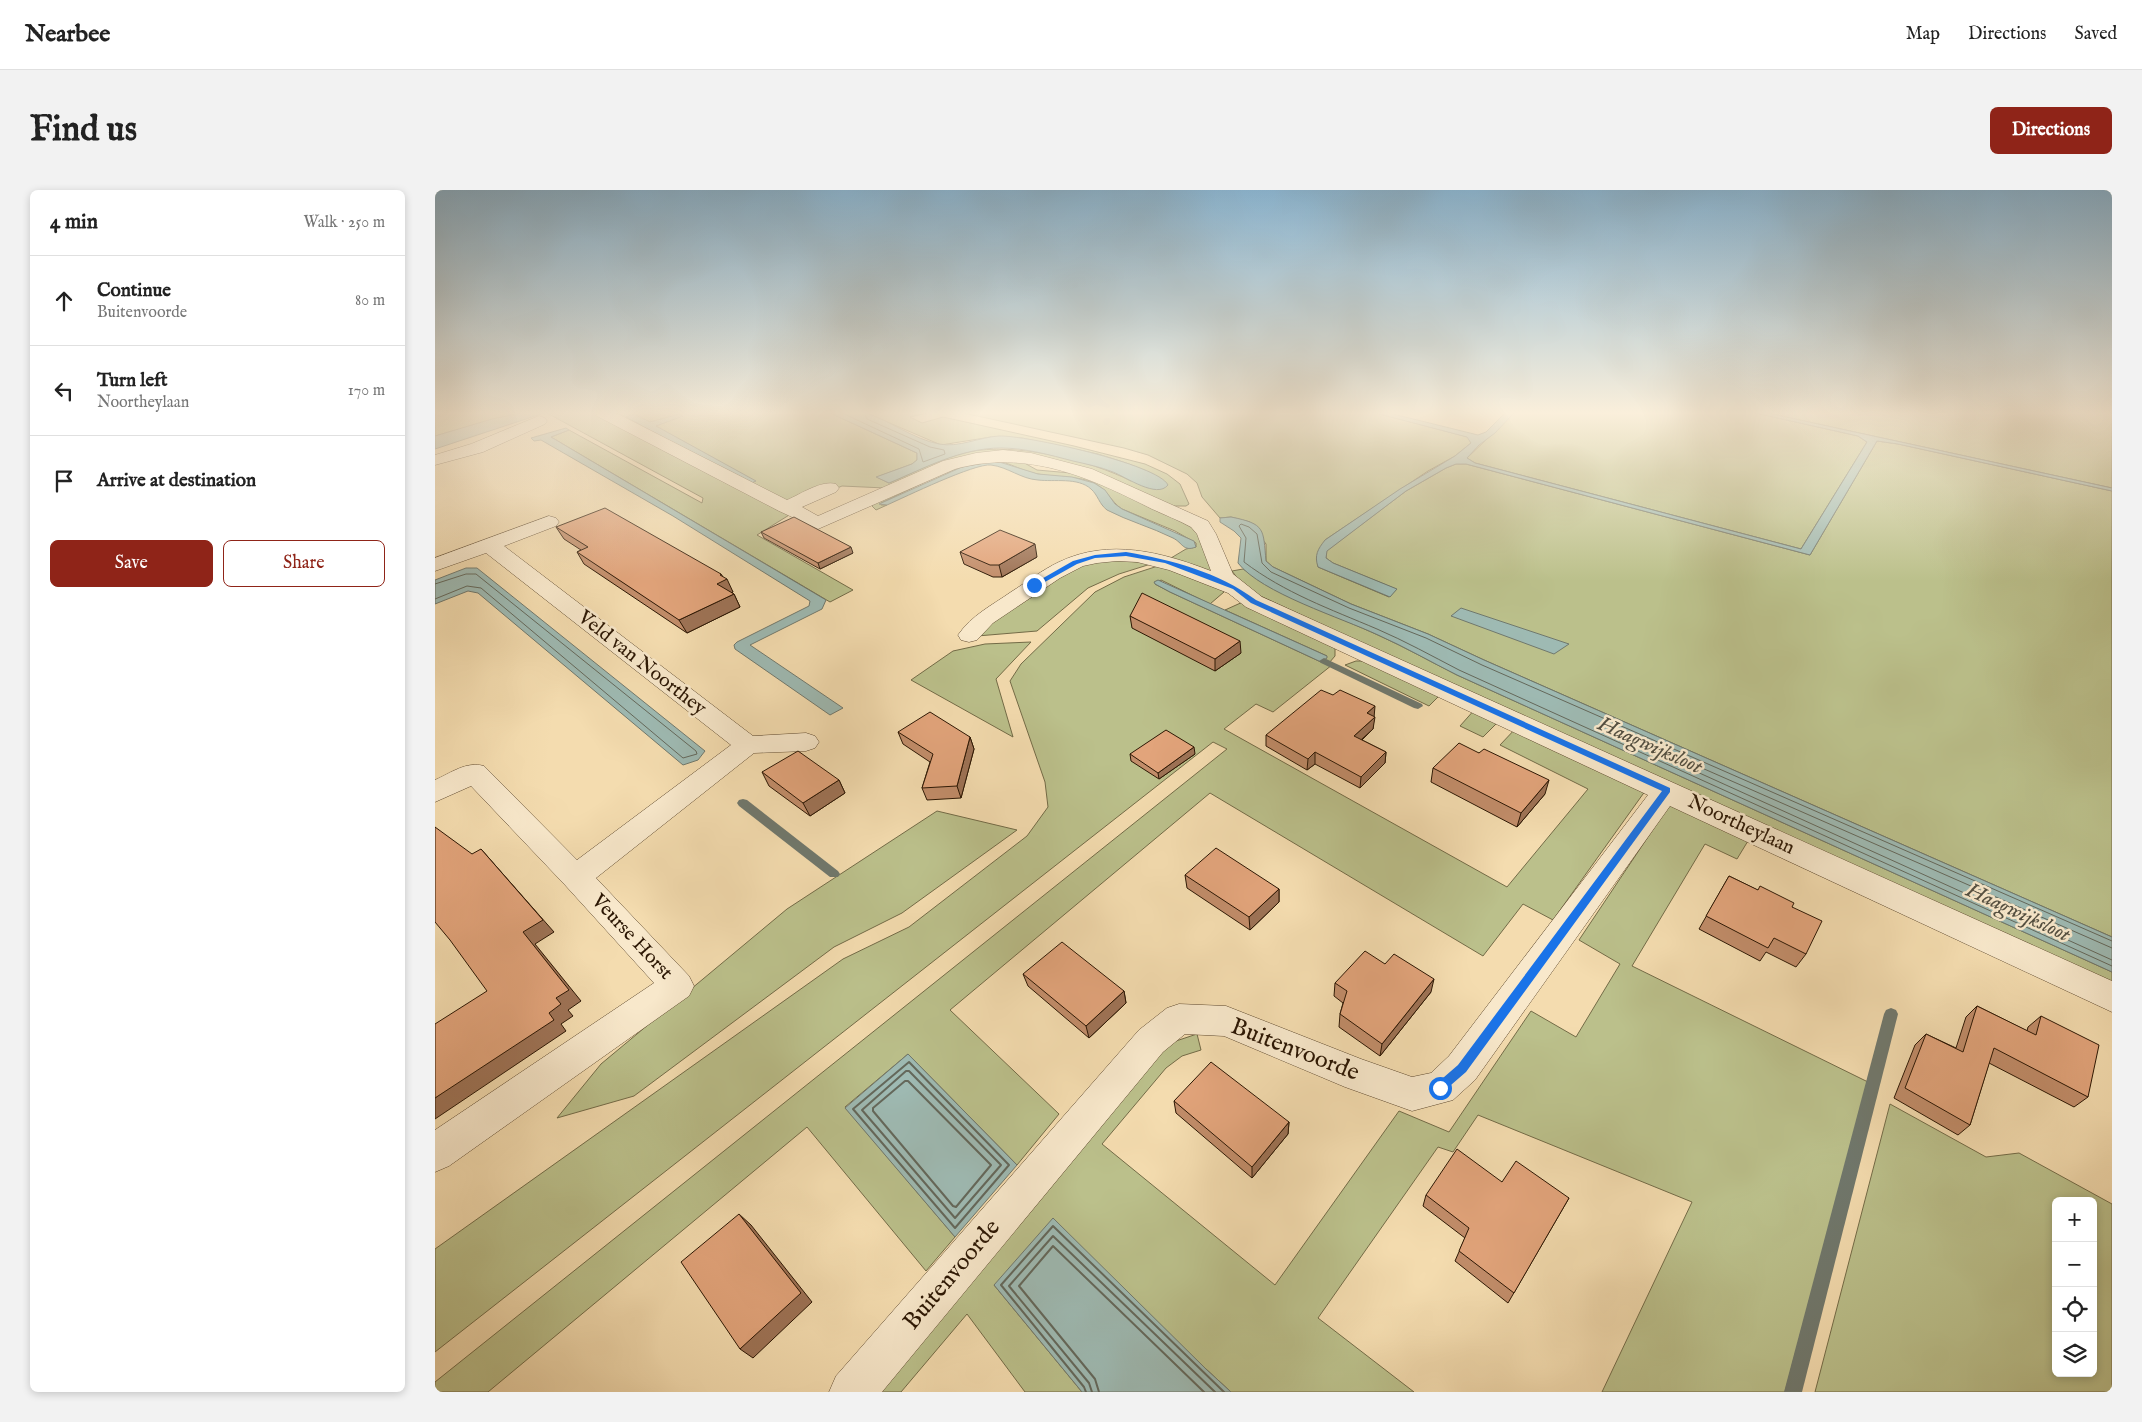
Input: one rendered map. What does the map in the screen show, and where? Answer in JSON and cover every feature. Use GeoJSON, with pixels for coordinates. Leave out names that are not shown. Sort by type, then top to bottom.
{"type":"FeatureCollection","features":[{"type":"Feature","properties":{"kind":"street"},"geometry":{"type":"LineString","coordinates":[[710,468],[786,507],[830,488]]}},
{"type":"Feature","properties":{"kind":"street","name":"Noortheylaan"},"geometry":{"type":"LineString","coordinates":[[786,507],[818,523],[944,468]]}},
{"type":"Feature","properties":{"kind":"street","name":"Noortheylaan"},"geometry":{"type":"LineString","coordinates":[[1071,468],[1112,482],[1201,526],[1223,575],[1235,588],[1254,602],[1667,790],[2112,997]]}},
{"type":"Feature","properties":{"kind":"street"},"geometry":{"type":"LineString","coordinates":[[435,565],[549,522]]}},
{"type":"Feature","properties":{"kind":"street","name":"Veld van Noorthey"},"geometry":{"type":"LineString","coordinates":[[489,545],[748,744]]}},
{"type":"Feature","properties":{"kind":"street","name":"Noortheylaan"},"geometry":{"type":"LineString","coordinates":[[969,635],[979,621],[1052,574],[1075,562],[1095,557],[1126,554],[1149,557],[1167,561],[1235,588]]}},
{"type":"Feature","properties":{"kind":"street"},"geometry":{"type":"LineString","coordinates":[[576,877],[748,744],[806,742]]}},
{"type":"Feature","properties":{"kind":"street","name":"Veurse Horst"},"geometry":{"type":"LineString","coordinates":[[435,792],[474,773],[576,877],[677,986],[435,1153]]}},
{"type":"Feature","properties":{"kind":"street","name":"Buitenvoorde"},"geometry":{"type":"LineString","coordinates":[[852,1392],[1151,1041],[1179,1019],[1226,1021],[1358,1075],[1412,1094],[1440,1088],[1462,1068],[1667,790]]}},
{"type":"Feature","properties":{"kind":"green space"},"geometry":{"type":"Polygon","coordinates":[[[604,468],[638,468],[702,503],[703,498],[648,468],[901,468],[877,477],[889,483],[923,468],[958,468],[885,488],[842,486],[823,494],[757,535],[853,590],[830,602],[604,468]]]}},
{"type":"Feature","properties":{"kind":"green space"},"geometry":{"type":"Polygon","coordinates":[[[947,468],[960,468],[881,503],[881,505],[887,505],[876,510],[872,506],[878,499],[947,468]]]}},
{"type":"Feature","properties":{"kind":"green space"},"geometry":{"type":"Polygon","coordinates":[[[1019,468],[1082,474],[1131,495],[1191,527],[1207,545],[1217,573],[1212,573],[1171,558],[1186,549],[1196,547],[1196,543],[1175,531],[1122,509],[1094,483],[1081,479],[1032,473],[1019,468]]]}},
{"type":"Feature","properties":{"kind":"green space"},"geometry":{"type":"Polygon","coordinates":[[[1074,468],[1101,468],[1131,481],[1146,471],[1139,468],[1154,468],[1167,474],[1180,484],[1189,504],[1186,506],[1173,506],[1105,476],[1074,468]]]}},
{"type":"Feature","properties":{"kind":"green space"},"geometry":{"type":"Polygon","coordinates":[[[1175,468],[1433,468],[1325,540],[1318,567],[1389,597],[1396,589],[1333,563],[1326,558],[1326,551],[1406,491],[1446,468],[1481,468],[1810,555],[1861,468],[2008,468],[2112,491],[2112,937],[1428,634],[1351,604],[1273,567],[1266,561],[1266,544],[1250,522],[1231,517],[1220,518],[1202,497],[1197,483],[1187,474],[1175,468]]]}},
{"type":"Feature","properties":{"kind":"green space"},"geometry":{"type":"Polygon","coordinates":[[[1494,468],[1851,468],[1801,549],[1494,468]]]}},
{"type":"Feature","properties":{"kind":"green space"},"geometry":{"type":"Polygon","coordinates":[[[2021,468],[2112,468],[2112,488],[2021,468]]]}},
{"type":"Feature","properties":{"kind":"green space"},"geometry":{"type":"Polygon","coordinates":[[[1095,559],[1154,563],[1119,574],[1088,588],[1037,631],[977,636],[978,632],[1043,583],[1095,559]]]}},
{"type":"Feature","properties":{"kind":"green space"},"geometry":{"type":"Polygon","coordinates":[[[1164,564],[1218,586],[1224,592],[1210,604],[1161,580],[1155,584],[1170,592],[1321,662],[1327,656],[1225,610],[1245,601],[1335,647],[1335,656],[1329,663],[1332,665],[1273,712],[1256,704],[1224,729],[1507,887],[1588,789],[1500,745],[1517,727],[1648,787],[1553,920],[1523,904],[1483,956],[1210,793],[950,1010],[1059,1114],[1017,1165],[908,1054],[845,1107],[955,1237],[926,1271],[807,1127],[488,1392],[435,1392],[435,1382],[1227,749],[1213,742],[435,1352],[435,1249],[843,959],[909,927],[1027,836],[1048,807],[1045,782],[1010,681],[1021,664],[1095,592],[1124,577],[1164,564]]]}},
{"type":"Feature","properties":{"kind":"green space"},"geometry":{"type":"Polygon","coordinates":[[[1243,569],[1275,589],[1388,640],[1457,675],[2112,972],[2112,990],[1256,594],[1241,583],[1232,571],[1243,569]]]}},
{"type":"Feature","properties":{"kind":"green space"},"geometry":{"type":"Polygon","coordinates":[[[1031,642],[996,679],[1013,737],[911,680],[953,651],[985,644],[1031,642]]]}},
{"type":"Feature","properties":{"kind":"green space"},"geometry":{"type":"Polygon","coordinates":[[[1356,661],[1369,661],[1436,690],[1438,697],[1429,706],[1345,665],[1356,661]]]}},
{"type":"Feature","properties":{"kind":"green space"},"geometry":{"type":"Polygon","coordinates":[[[1476,708],[1501,719],[1483,737],[1460,726],[1476,708]]]}},
{"type":"Feature","properties":{"kind":"green space"},"geometry":{"type":"Polygon","coordinates":[[[1672,801],[1751,836],[1737,859],[1705,844],[1632,966],[1868,1082],[1785,1392],[1602,1392],[1692,1202],[1478,1115],[1453,1152],[1438,1147],[1318,1318],[1414,1392],[1231,1392],[1206,1369],[994,1285],[1082,1392],[1025,1392],[967,1314],[901,1392],[871,1392],[1159,1051],[1173,1042],[1197,1034],[1201,1050],[1182,1056],[1166,1068],[1102,1144],[1275,1285],[1399,1111],[1449,1132],[1531,1011],[1576,1037],[1620,964],[1579,940],[1672,801]]]}},
{"type":"Feature","properties":{"kind":"green space"},"geometry":{"type":"Polygon","coordinates":[[[937,811],[1017,830],[902,913],[834,947],[634,1096],[557,1118],[601,1064],[787,909],[937,811]]]}},
{"type":"Feature","properties":{"kind":"green space"},"geometry":{"type":"Polygon","coordinates":[[[1890,1104],[1986,1157],[2019,1153],[2112,1204],[2112,1392],[1815,1392],[1890,1104]]]}},
{"type":"Feature","properties":{"kind":"water"},"geometry":{"type":"Polygon","coordinates":[[[590,468],[603,468],[826,600],[822,609],[750,645],[843,708],[830,715],[735,649],[734,645],[737,642],[809,606],[810,601],[673,516],[590,468]]]}},
{"type":"Feature","properties":{"kind":"water"},"geometry":{"type":"Polygon","coordinates":[[[720,468],[733,468],[756,481],[749,484],[720,468]]]}},
{"type":"Feature","properties":{"kind":"water"},"geometry":{"type":"Polygon","coordinates":[[[901,468],[923,468],[889,483],[876,477],[901,468]]]}},
{"type":"Feature","properties":{"kind":"water"},"geometry":{"type":"Polygon","coordinates":[[[960,468],[975,468],[887,505],[879,504],[960,468]]]}},
{"type":"Feature","properties":{"kind":"water"},"geometry":{"type":"Polygon","coordinates":[[[1003,468],[1019,468],[1038,474],[1072,477],[1094,483],[1105,490],[1115,504],[1122,509],[1194,541],[1196,547],[1186,548],[1173,538],[1107,510],[1093,491],[1086,485],[1073,481],[1032,479],[1003,468]]]}},
{"type":"Feature","properties":{"kind":"water"},"geometry":{"type":"Polygon","coordinates":[[[1101,468],[1141,468],[1159,477],[1168,485],[1163,489],[1157,490],[1141,486],[1101,468]]]}},
{"type":"Feature","properties":{"kind":"water"},"geometry":{"type":"Polygon","coordinates":[[[1435,468],[1446,468],[1406,491],[1327,551],[1326,558],[1333,563],[1397,589],[1390,597],[1318,567],[1316,559],[1319,549],[1325,540],[1400,489],[1435,468]]]}},
{"type":"Feature","properties":{"kind":"water"},"geometry":{"type":"Polygon","coordinates":[[[1481,468],[1494,468],[1801,549],[1851,468],[1861,468],[1810,555],[1481,468]]]}},
{"type":"Feature","properties":{"kind":"water"},"geometry":{"type":"Polygon","coordinates":[[[2008,468],[2021,468],[2112,488],[2112,491],[2008,468]]]}},
{"type":"Feature","properties":{"kind":"water","name":"Haagwijksloot"},"geometry":{"type":"Polygon","coordinates":[[[1231,517],[1251,522],[1261,530],[1266,561],[1273,567],[1351,604],[1428,634],[2112,937],[2112,972],[1457,675],[1378,635],[1303,604],[1265,585],[1249,574],[1238,563],[1241,538],[1220,522],[1220,518],[1231,517]]]}},
{"type":"Feature","properties":{"kind":"water"},"geometry":{"type":"Polygon","coordinates":[[[466,568],[477,568],[705,751],[698,760],[683,765],[478,593],[468,591],[435,604],[435,580],[466,568]]]}},
{"type":"Feature","properties":{"kind":"water"},"geometry":{"type":"Polygon","coordinates":[[[1158,580],[1327,656],[1327,658],[1321,662],[1170,592],[1155,584],[1154,582],[1158,580]]]}},
{"type":"Feature","properties":{"kind":"water"},"geometry":{"type":"Polygon","coordinates":[[[1461,608],[1569,644],[1554,654],[1451,616],[1461,608]]]}},
{"type":"Feature","properties":{"kind":"water"},"geometry":{"type":"Polygon","coordinates":[[[908,1054],[1017,1165],[955,1237],[845,1108],[908,1054]]]}},
{"type":"Feature","properties":{"kind":"water"},"geometry":{"type":"Polygon","coordinates":[[[1053,1218],[1231,1392],[1082,1392],[994,1285],[1053,1218]]]}},
{"type":"Feature","properties":{"kind":"building"},"geometry":{"type":"Polygon","coordinates":[[[605,508],[721,574],[727,579],[717,584],[734,594],[679,620],[577,552],[588,547],[556,527],[605,508]]]}},
{"type":"Feature","properties":{"kind":"building"},"geometry":{"type":"Polygon","coordinates":[[[794,517],[851,547],[818,563],[761,532],[794,517]]]}},
{"type":"Feature","properties":{"kind":"building"},"geometry":{"type":"Polygon","coordinates":[[[1000,530],[1035,544],[999,565],[990,565],[960,552],[1000,530]]]}},
{"type":"Feature","properties":{"kind":"building"},"geometry":{"type":"Polygon","coordinates":[[[1142,593],[1240,641],[1215,659],[1130,616],[1142,593]]]}},
{"type":"Feature","properties":{"kind":"building"},"geometry":{"type":"Polygon","coordinates":[[[1321,690],[1333,695],[1340,690],[1375,706],[1367,713],[1375,717],[1354,736],[1386,752],[1361,777],[1315,752],[1308,759],[1266,735],[1321,690]]]}},
{"type":"Feature","properties":{"kind":"building"},"geometry":{"type":"Polygon","coordinates":[[[930,712],[970,737],[957,786],[922,788],[933,754],[898,732],[930,712]]]}},
{"type":"Feature","properties":{"kind":"building"},"geometry":{"type":"Polygon","coordinates":[[[1166,730],[1194,747],[1158,773],[1130,754],[1166,730]]]}},
{"type":"Feature","properties":{"kind":"building"},"geometry":{"type":"Polygon","coordinates":[[[1459,743],[1479,753],[1484,749],[1549,780],[1521,813],[1433,768],[1459,743]]]}},
{"type":"Feature","properties":{"kind":"building"},"geometry":{"type":"Polygon","coordinates":[[[798,751],[839,780],[803,803],[762,772],[798,751]]]}},
{"type":"Feature","properties":{"kind":"building"},"geometry":{"type":"Polygon","coordinates":[[[435,827],[472,854],[481,849],[543,920],[523,932],[569,990],[556,998],[561,1004],[549,1013],[554,1020],[435,1098],[435,1024],[487,991],[435,922],[435,827]]]}},
{"type":"Feature","properties":{"kind":"building"},"geometry":{"type":"Polygon","coordinates":[[[1216,848],[1279,889],[1249,917],[1185,875],[1216,848]]]}},
{"type":"Feature","properties":{"kind":"building"},"geometry":{"type":"Polygon","coordinates":[[[1729,876],[1758,890],[1760,886],[1794,903],[1792,907],[1822,921],[1806,954],[1774,938],[1768,948],[1706,916],[1729,876]]]}},
{"type":"Feature","properties":{"kind":"building"},"geometry":{"type":"Polygon","coordinates":[[[1062,942],[1124,991],[1086,1026],[1023,974],[1062,942]]]}},
{"type":"Feature","properties":{"kind":"building"},"geometry":{"type":"Polygon","coordinates":[[[1365,951],[1385,964],[1394,954],[1434,979],[1382,1044],[1340,1014],[1347,991],[1335,983],[1365,951]]]}},
{"type":"Feature","properties":{"kind":"building"},"geometry":{"type":"Polygon","coordinates":[[[1977,1006],[2036,1035],[2041,1016],[2099,1045],[2088,1097],[1994,1048],[1970,1125],[1905,1088],[1926,1034],[1963,1052],[1977,1006]]]}},
{"type":"Feature","properties":{"kind":"building"},"geometry":{"type":"Polygon","coordinates":[[[1211,1062],[1289,1122],[1252,1167],[1174,1101],[1211,1062]]]}},
{"type":"Feature","properties":{"kind":"building"},"geometry":{"type":"Polygon","coordinates":[[[1457,1149],[1502,1182],[1516,1161],[1569,1198],[1514,1293],[1459,1251],[1469,1228],[1426,1195],[1457,1149]]]}},
{"type":"Feature","properties":{"kind":"building"},"geometry":{"type":"Polygon","coordinates":[[[739,1214],[801,1293],[740,1349],[681,1262],[739,1214]]]}},
{"type":"Feature","properties":{"kind":"waterway"},"geometry":{"type":"LineString","coordinates":[[1324,661],[1418,706]]}},
{"type":"Feature","properties":{"kind":"waterway"},"geometry":{"type":"LineString","coordinates":[[743,803],[834,874]]}},
{"type":"Feature","properties":{"kind":"waterway"},"geometry":{"type":"LineString","coordinates":[[1793,1392],[1891,1014]]}},
{"type":"Feature","properties":{"kind":"route"},"geometry":{"type":"LineString","coordinates":[[1034,585],[1075,562],[1095,557],[1126,554],[1167,561],[1235,588],[1254,602],[1667,790],[1462,1068],[1440,1088]]}}]}
